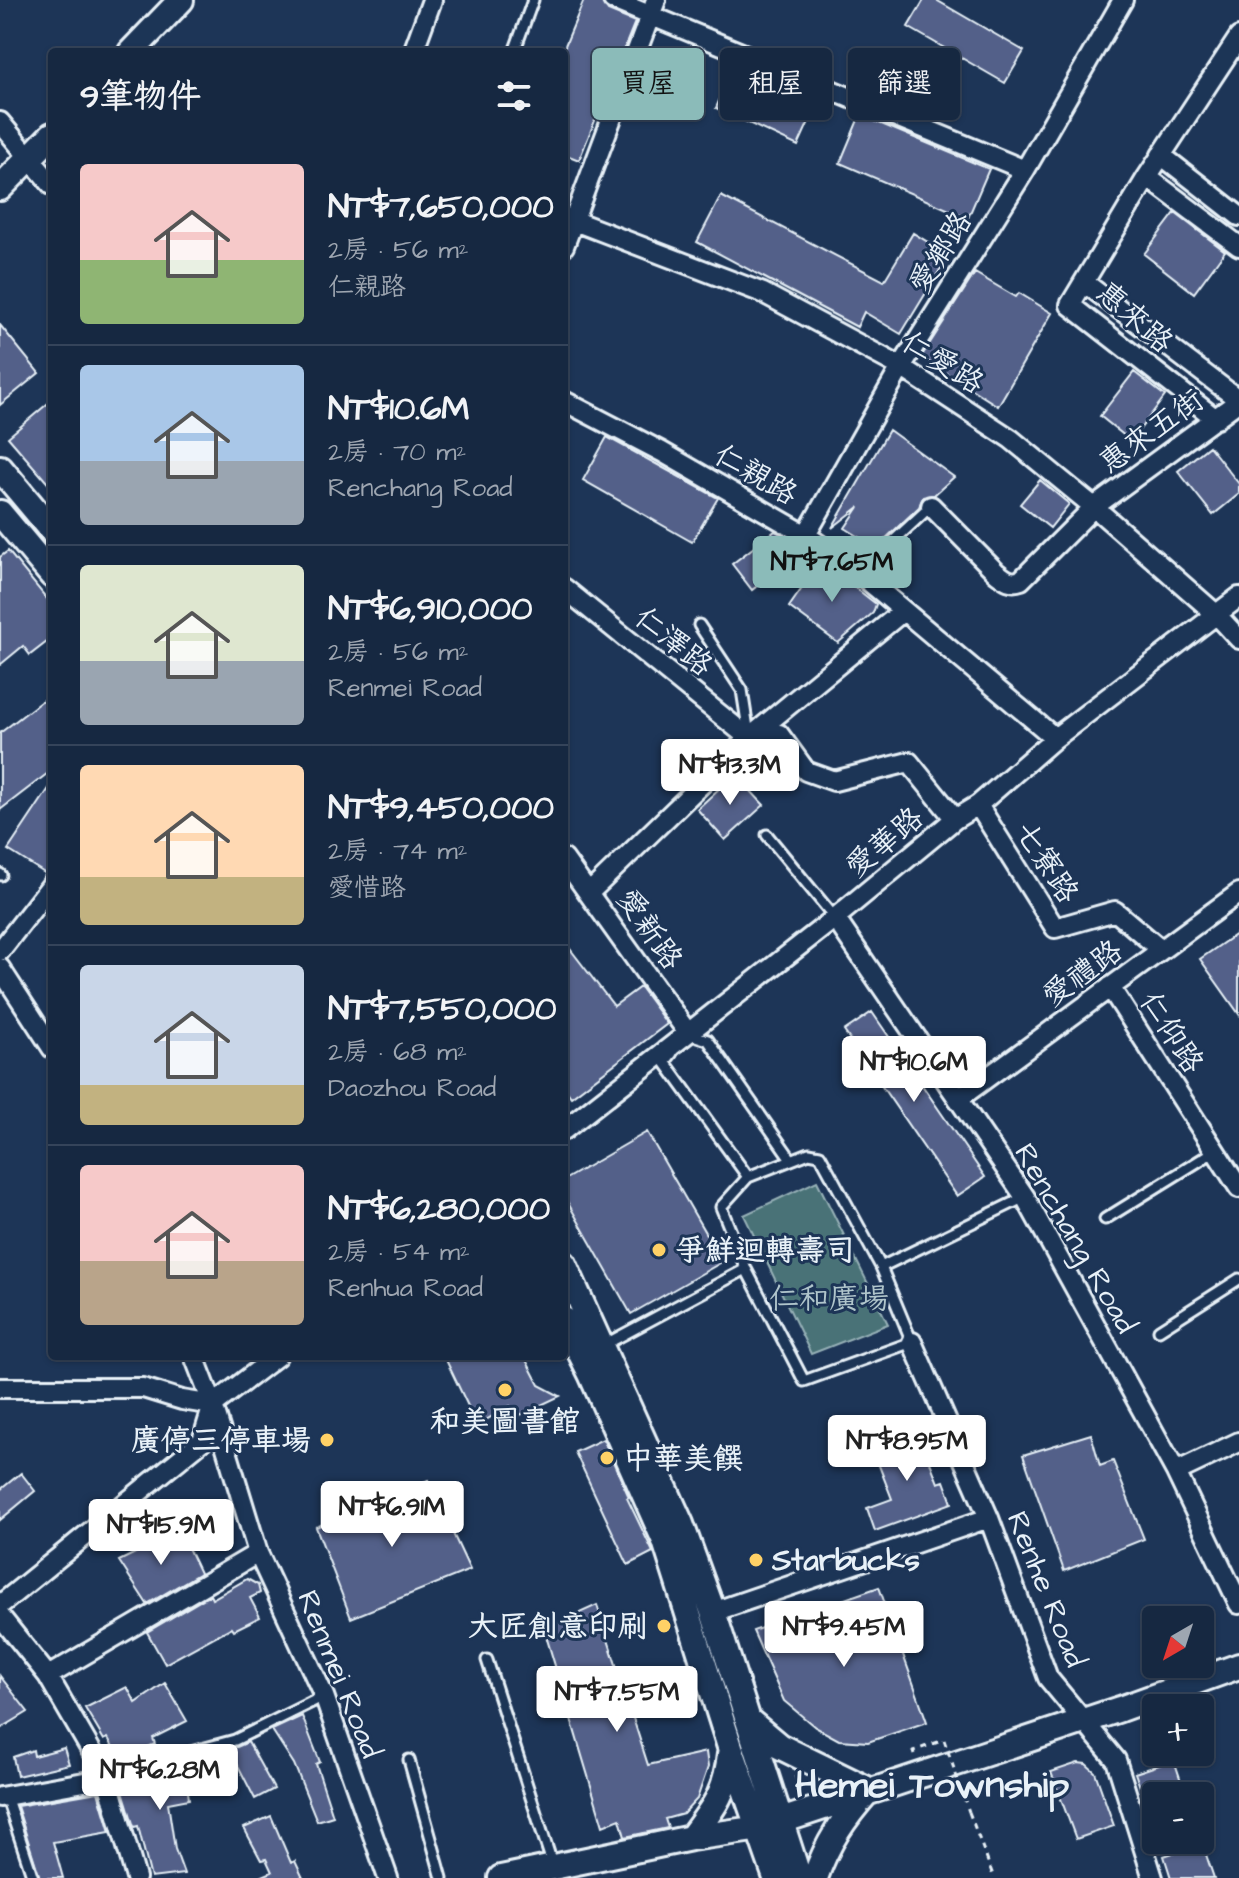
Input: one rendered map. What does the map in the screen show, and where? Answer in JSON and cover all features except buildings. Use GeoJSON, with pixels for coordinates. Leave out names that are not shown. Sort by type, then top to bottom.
{"type":"FeatureCollection","features":[{"type":"Feature","properties":{"kind":"main road"},"geometry":{"type":"LineString","coordinates":[[135,48],[181,0]]}},
{"type":"Feature","properties":{"kind":"main road"},"geometry":{"type":"LineString","coordinates":[[0,188],[48,139]]}},
{"type":"Feature","properties":{"kind":"main road"},"geometry":{"type":"LineString","coordinates":[[0,468],[48,525]]}},
{"type":"Feature","properties":{"kind":"main road"},"geometry":{"type":"LineString","coordinates":[[7,527],[48,571]]}},
{"type":"Feature","properties":{"kind":"main road"},"geometry":{"type":"LineString","coordinates":[[568,1273],[681,1524],[713,1612],[748,1720],[770,1825],[776,1878]]}},
{"type":"Feature","properties":{"kind":"main road"},"geometry":{"type":"LineString","coordinates":[[568,1328],[665,1541],[730,1747],[799,1878]]}},
{"type":"Feature","properties":{"kind":"main road"},"geometry":{"type":"LineString","coordinates":[[501,1878],[553,1867],[591,1864],[691,1838],[770,1825],[1120,1709],[1239,1666]]}},
{"type":"Feature","properties":{"kind":"main road"},"geometry":{"type":"LineString","coordinates":[[748,1720],[779,1746],[869,1790]]}},
{"type":"Feature","properties":{"kind":"main road"},"geometry":{"type":"LineString","coordinates":[[691,1838],[715,1806],[727,1780],[730,1747]]}},
{"type":"Feature","properties":{"kind":"main road"},"geometry":{"type":"LineString","coordinates":[[815,1878],[827,1845],[845,1817],[869,1790]]}},
{"type":"Feature","properties":{"kind":"street"},"geometry":{"type":"LineString","coordinates":[[414,48],[432,0]]}},
{"type":"Feature","properties":{"kind":"street"},"geometry":{"type":"LineString","coordinates":[[613,0],[653,8],[1025,170]]}},
{"type":"Feature","properties":{"kind":"street","name":"愛鄉路"},"geometry":{"type":"LineString","coordinates":[[806,535],[901,367],[1025,170],[1123,0]]}},
{"type":"Feature","properties":{"kind":"street"},"geometry":{"type":"LineString","coordinates":[[569,219],[653,8]]}},
{"type":"Feature","properties":{"kind":"street"},"geometry":{"type":"LineString","coordinates":[[1085,283],[1147,177],[1237,44]]}},
{"type":"Feature","properties":{"kind":"street"},"geometry":{"type":"LineString","coordinates":[[0,122],[48,180]]}},
{"type":"Feature","properties":{"kind":"street"},"geometry":{"type":"LineString","coordinates":[[1161,155],[1239,216]]}},
{"type":"Feature","properties":{"kind":"street"},"geometry":{"type":"LineString","coordinates":[[1147,177],[1239,246]]}},
{"type":"Feature","properties":{"kind":"street","name":"仁愛路"},"geometry":{"type":"LineString","coordinates":[[569,219],[763,293],[901,367],[1011,439],[1094,507],[1217,615],[1239,639]]}},
{"type":"Feature","properties":{"kind":"street","name":"惠來路"},"geometry":{"type":"LineString","coordinates":[[1216,419],[1070,305],[1085,283],[1239,400]]}},
{"type":"Feature","properties":{"kind":"street","name":"惠來五街"},"geometry":{"type":"LineString","coordinates":[[931,506],[996,572],[1007,581],[1021,580],[1094,507],[1239,400]]}},
{"type":"Feature","properties":{"kind":"street","name":"仁親路"},"geometry":{"type":"LineString","coordinates":[[568,403],[662,452],[806,535],[859,573],[1055,738]]}},
{"type":"Feature","properties":{"kind":"street","name":"仁澤路"},"geometry":{"type":"LineString","coordinates":[[568,591],[749,738]]}},
{"type":"Feature","properties":{"kind":"street","name":"愛華路"},"geometry":{"type":"LineString","coordinates":[[568,1127],[835,918],[955,819],[978,805],[1055,738],[1239,597]]}},
{"type":"Feature","properties":{"kind":"street"},"geometry":{"type":"LineString","coordinates":[[590,892],[749,738],[902,612]]}},
{"type":"Feature","properties":{"kind":"street"},"geometry":{"type":"LineString","coordinates":[[749,738],[779,734],[806,771],[834,781],[909,762],[955,819]]}},
{"type":"Feature","properties":{"kind":"street","name":"七寮路"},"geometry":{"type":"LineString","coordinates":[[978,805],[1055,928],[1115,911],[1161,950]]}},
{"type":"Feature","properties":{"kind":"street","name":"愛新路"},"geometry":{"type":"LineString","coordinates":[[568,864],[688,1033]]}},
{"type":"Feature","properties":{"kind":"street"},"geometry":{"type":"LineString","coordinates":[[0,951],[48,889]]}},
{"type":"Feature","properties":{"kind":"street","name":"愛禮路"},"geometry":{"type":"LineString","coordinates":[[958,1099],[1239,893]]}},
{"type":"Feature","properties":{"kind":"street","name":"Renchang Road"},"geometry":{"type":"LineString","coordinates":[[835,918],[1025,1197],[1176,1472],[1239,1604]]}},
{"type":"Feature","properties":{"kind":"street"},"geometry":{"type":"LineString","coordinates":[[0,968],[48,1042]]}},
{"type":"Feature","properties":{"kind":"street","name":"仁仰路"},"geometry":{"type":"LineString","coordinates":[[1110,987],[1239,1188]]}},
{"type":"Feature","properties":{"kind":"street","name":"Renhe Road"},"geometry":{"type":"LineString","coordinates":[[912,1342],[989,1518],[1048,1678],[1116,1760],[1153,1878]]}},
{"type":"Feature","properties":{"kind":"street","name":"Renmei Road"},"geometry":{"type":"LineString","coordinates":[[196,1360],[213,1405],[258,1553],[324,1696],[388,1878]]}},
{"type":"Feature","properties":{"kind":"street"},"geometry":{"type":"LineString","coordinates":[[0,1605],[202,1441],[213,1405],[272,1360]]}},
{"type":"Feature","properties":{"kind":"street"},"geometry":{"type":"LineString","coordinates":[[0,1388],[143,1388],[182,1400],[213,1405]]}},
{"type":"Feature","properties":{"kind":"street"},"geometry":{"type":"LineString","coordinates":[[1176,1472],[1239,1442]]}},
{"type":"Feature","properties":{"kind":"street"},"geometry":{"type":"LineString","coordinates":[[713,1612],[989,1518]]}},
{"type":"Feature","properties":{"kind":"street"},"geometry":{"type":"LineString","coordinates":[[48,1676],[258,1553]]}},
{"type":"Feature","properties":{"kind":"street"},"geometry":{"type":"LineString","coordinates":[[0,1616],[48,1676],[107,1778],[136,1878]]}},
{"type":"Feature","properties":{"kind":"street"},"geometry":{"type":"LineString","coordinates":[[2,1792],[107,1778]]}},
{"type":"Feature","properties":{"kind":"lane"},"geometry":{"type":"LineString","coordinates":[[515,48],[533,0]]}},
{"type":"Feature","properties":{"kind":"lane"},"geometry":{"type":"LineString","coordinates":[[859,573],[931,506]]}},
{"type":"Feature","properties":{"kind":"lane"},"geometry":{"type":"LineString","coordinates":[[699,625],[742,690],[749,738]]}},
{"type":"Feature","properties":{"kind":"lane"},"geometry":{"type":"LineString","coordinates":[[767,835],[835,918]]}},
{"type":"Feature","properties":{"kind":"lane"},"geometry":{"type":"LineString","coordinates":[[748,1177],[665,1062],[688,1033],[708,1040],[791,1159]]}},
{"type":"Feature","properties":{"kind":"lane"},"geometry":{"type":"LineString","coordinates":[[1105,1219],[1215,1151]]}},
{"type":"Feature","properties":{"kind":"lane"},"geometry":{"type":"LineString","coordinates":[[809,1153],[820,1155],[881,1267],[912,1342],[804,1381],[746,1269],[721,1207],[748,1177],[809,1153]]}},
{"type":"Feature","properties":{"kind":"lane"},"geometry":{"type":"LineString","coordinates":[[881,1267],[1025,1197]]}},
{"type":"Feature","properties":{"kind":"lane"},"geometry":{"type":"LineString","coordinates":[[601,1346],[746,1269]]}},
{"type":"Feature","properties":{"kind":"lane"},"geometry":{"type":"LineString","coordinates":[[1159,1330],[1239,1279]]}},
{"type":"Feature","properties":{"kind":"lane"},"geometry":{"type":"LineString","coordinates":[[487,1660],[553,1867]]}},
{"type":"Feature","properties":{"kind":"lane"},"geometry":{"type":"LineString","coordinates":[[107,1778],[235,1740],[324,1696]]}},
{"type":"Feature","properties":{"kind":"lane"},"geometry":{"type":"LineString","coordinates":[[409,1760],[442,1878]]}},
{"type":"Feature","properties":{"kind":"lane"},"geometry":{"type":"LineString","coordinates":[[2,1792],[33,1878]]}},
{"type":"Feature","properties":{"kind":"path"},"geometry":{"type":"LineString","coordinates":[[913,1751],[944,1740],[994,1878]]}},
{"type":"Feature","properties":{"kind":"green space","name":"仁和廣場"},"geometry":{"type":"Polygon","coordinates":[[[817,1181],[888,1324],[811,1354],[744,1215],[817,1181]]]}},
{"type":"Feature","properties":{"kind":"place","name":"爭鮮迴轉壽司"},"geometry":{"type":"Point","coordinates":[659,1250]}},
{"type":"Feature","properties":{"kind":"place","name":"和美圖書館"},"geometry":{"type":"Point","coordinates":[505,1390]}},
{"type":"Feature","properties":{"kind":"place","name":"廣停三停車場"},"geometry":{"type":"Point","coordinates":[327,1440]}},
{"type":"Feature","properties":{"kind":"place","name":"中華美饌"},"geometry":{"type":"Point","coordinates":[607,1458]}},
{"type":"Feature","properties":{"kind":"place","name":"Starbucks"},"geometry":{"type":"Point","coordinates":[756,1560]}},
{"type":"Feature","properties":{"kind":"place","name":"大匠創意印刷"},"geometry":{"type":"Point","coordinates":[664,1626]}},
{"type":"Feature","properties":{"kind":"district","name":"Hemei Township"},"geometry":{"type":"Point","coordinates":[932,1784]}}]}
